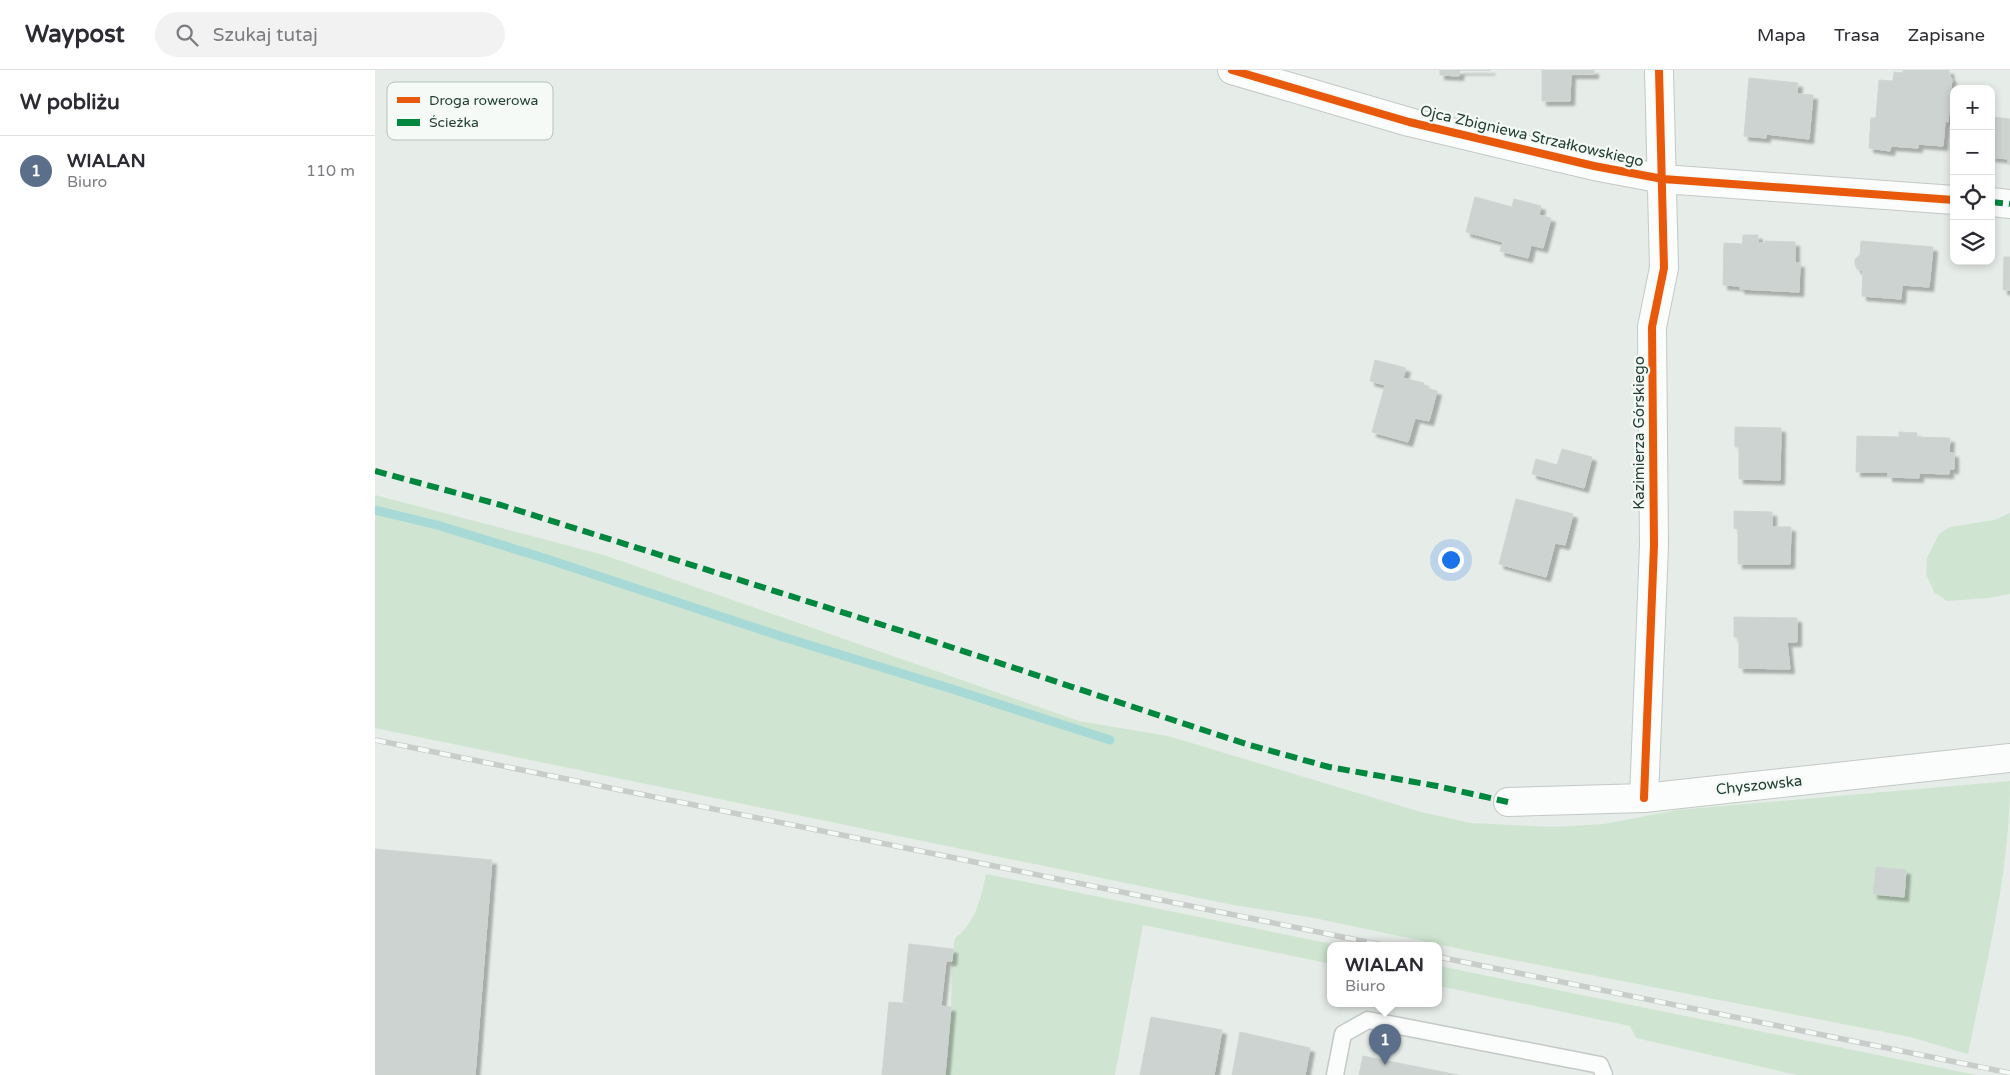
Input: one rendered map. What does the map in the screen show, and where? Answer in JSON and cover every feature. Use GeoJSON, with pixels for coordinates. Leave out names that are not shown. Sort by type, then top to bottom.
{"type":"FeatureCollection","features":[{"type":"Feature","properties":{"kind":"street","name":"Ojca Zbigniewa Strzałkowskiego"},"geometry":{"type":"LineString","coordinates":[[1231,70],[1409,122],[1594,166],[1663,179],[1950,200]]}},
{"type":"Feature","properties":{"kind":"street","name":"Kazimierza Górskiego"},"geometry":{"type":"LineString","coordinates":[[1644,798],[1654,545],[1652,327],[1664,268],[1659,70]]}},
{"type":"Feature","properties":{"kind":"street"},"geometry":{"type":"LineString","coordinates":[[1995,202],[2010,204]]}},
{"type":"Feature","properties":{"kind":"street","name":"Chyszowska"},"geometry":{"type":"LineString","coordinates":[[1508,802],[1644,798],[2010,758]]}},
{"type":"Feature","properties":{"kind":"lane"},"geometry":{"type":"LineString","coordinates":[[1335,1075],[1343,1034],[1368,1020],[1600,1064],[1604,1075]]}},
{"type":"Feature","properties":{"kind":"green space"},"geometry":{"type":"Polygon","coordinates":[[[375,495],[604,555],[1079,721],[1168,736],[1421,812],[1471,823],[1552,827],[1604,824],[1678,810],[2010,781],[2009,815],[1996,918],[1968,1054],[1910,1037],[1503,958],[1442,945],[1442,942],[1427,942],[1314,918],[1228,904],[375,728],[375,495]]]}},
{"type":"Feature","properties":{"kind":"green space"},"geometry":{"type":"Polygon","coordinates":[[[2010,513],[2010,594],[1988,598],[1947,601],[1934,592],[1926,574],[1927,558],[1939,534],[1950,527],[1994,520],[2010,513]]]}},
{"type":"Feature","properties":{"kind":"green space"},"geometry":{"type":"Polygon","coordinates":[[[986,874],[1327,943],[1327,963],[1143,925],[1115,1075],[945,1075],[955,938],[968,925],[980,900],[986,874]]]}},
{"type":"Feature","properties":{"kind":"green space"},"geometry":{"type":"Polygon","coordinates":[[[1442,967],[1976,1075],[1797,1075],[1636,1038],[1630,1026],[1442,987],[1442,967]]]}},
{"type":"Feature","properties":{"kind":"building"},"geometry":{"type":"Polygon","coordinates":[[[1440,70],[1460,70],[1459,76],[1440,75],[1440,70]]]}},
{"type":"Feature","properties":{"kind":"building"},"geometry":{"type":"Polygon","coordinates":[[[1542,70],[1594,70],[1594,74],[1571,74],[1570,101],[1542,101],[1542,70]]]}},
{"type":"Feature","properties":{"kind":"building"},"geometry":{"type":"Polygon","coordinates":[[[1903,70],[1949,70],[1950,77],[1952,78],[1948,122],[1945,121],[1943,146],[1918,144],[1918,148],[1891,146],[1890,151],[1869,148],[1871,118],[1876,118],[1879,80],[1893,81],[1894,72],[1903,73],[1903,70]]]}},
{"type":"Feature","properties":{"kind":"building"},"geometry":{"type":"Polygon","coordinates":[[[1749,78],[1798,83],[1797,94],[1813,95],[1809,139],[1766,134],[1766,138],[1744,136],[1749,78]]]}},
{"type":"Feature","properties":{"kind":"building"},"geometry":{"type":"Polygon","coordinates":[[[1995,117],[2010,119],[2010,164],[2008,164],[2008,159],[1995,157],[1995,117]]]}},
{"type":"Feature","properties":{"kind":"building"},"geometry":{"type":"Polygon","coordinates":[[[1475,197],[1512,207],[1514,199],[1541,206],[1539,215],[1551,218],[1543,248],[1531,245],[1528,258],[1500,251],[1503,242],[1466,232],[1475,197]]]}},
{"type":"Feature","properties":{"kind":"building"},"geometry":{"type":"Polygon","coordinates":[[[1743,235],[1758,235],[1758,243],[1765,243],[1765,241],[1795,242],[1795,263],[1800,263],[1799,292],[1740,289],[1743,235]]]}},
{"type":"Feature","properties":{"kind":"building"},"geometry":{"type":"Polygon","coordinates":[[[1861,241],[1933,247],[1929,287],[1902,285],[1901,299],[1862,296],[1863,270],[1858,270],[1855,265],[1855,259],[1860,255],[1861,241]]]}},
{"type":"Feature","properties":{"kind":"building"},"geometry":{"type":"Polygon","coordinates":[[[1724,243],[1742,244],[1740,286],[1723,285],[1724,243]]]}},
{"type":"Feature","properties":{"kind":"building"},"geometry":{"type":"Polygon","coordinates":[[[2004,257],[2010,257],[2010,290],[2003,290],[2004,257]]]}},
{"type":"Feature","properties":{"kind":"building"},"geometry":{"type":"Polygon","coordinates":[[[1375,360],[1406,368],[1403,378],[1424,383],[1423,387],[1437,391],[1429,421],[1415,418],[1408,442],[1372,432],[1385,385],[1370,381],[1375,360]]]}},
{"type":"Feature","properties":{"kind":"building"},"geometry":{"type":"Polygon","coordinates":[[[1735,427],[1781,428],[1780,480],[1739,479],[1739,447],[1735,447],[1735,427]]]}},
{"type":"Feature","properties":{"kind":"building"},"geometry":{"type":"Polygon","coordinates":[[[1899,432],[1917,433],[1916,437],[1950,438],[1949,453],[1954,453],[1954,469],[1949,469],[1949,474],[1919,473],[1919,478],[1888,477],[1888,472],[1856,472],[1857,436],[1899,437],[1899,432]]]}},
{"type":"Feature","properties":{"kind":"building"},"geometry":{"type":"Polygon","coordinates":[[[1562,449],[1592,457],[1584,488],[1532,474],[1536,459],[1557,465],[1562,449]]]}},
{"type":"Feature","properties":{"kind":"building"},"geometry":{"type":"Polygon","coordinates":[[[1516,499],[1573,514],[1565,545],[1555,543],[1546,577],[1499,564],[1516,499]]]}},
{"type":"Feature","properties":{"kind":"building"},"geometry":{"type":"Polygon","coordinates":[[[1734,511],[1772,512],[1772,527],[1791,527],[1790,564],[1738,564],[1738,529],[1734,528],[1734,511]]]}},
{"type":"Feature","properties":{"kind":"building"},"geometry":{"type":"Polygon","coordinates":[[[1734,617],[1797,618],[1797,642],[1787,642],[1790,669],[1739,668],[1739,637],[1734,637],[1734,617]]]}},
{"type":"Feature","properties":{"kind":"building"},"geometry":{"type":"Polygon","coordinates":[[[375,849],[492,860],[475,1075],[375,1075],[375,849]]]}},
{"type":"Feature","properties":{"kind":"building"},"geometry":{"type":"Polygon","coordinates":[[[1876,867],[1906,870],[1904,897],[1873,894],[1876,867]]]}},
{"type":"Feature","properties":{"kind":"building"},"geometry":{"type":"Polygon","coordinates":[[[909,944],[953,949],[952,961],[946,961],[941,1006],[903,1002],[909,944]]]}},
{"type":"Feature","properties":{"kind":"building"},"geometry":{"type":"Polygon","coordinates":[[[889,1002],[951,1007],[945,1075],[882,1075],[889,1002]]]}},
{"type":"Feature","properties":{"kind":"building"},"geometry":{"type":"Polygon","coordinates":[[[1151,1017],[1222,1030],[1214,1075],[1140,1075],[1151,1017]]]}},
{"type":"Feature","properties":{"kind":"building"},"geometry":{"type":"Polygon","coordinates":[[[1240,1032],[1310,1048],[1305,1075],[1232,1075],[1240,1032]]]}},
{"type":"Feature","properties":{"kind":"building"},"geometry":{"type":"Polygon","coordinates":[[[1363,1056],[1458,1075],[1359,1075],[1363,1056]]]}},
{"type":"Feature","properties":{"kind":"waterway"},"geometry":{"type":"LineString","coordinates":[[375,510],[437,525],[547,559],[783,637],[1110,740]]}},
{"type":"Feature","properties":{"kind":"railway"},"geometry":{"type":"LineString","coordinates":[[375,740],[1367,942]]}},
{"type":"Feature","properties":{"kind":"railway"},"geometry":{"type":"LineString","coordinates":[[1442,958],[2010,1073]]}},
{"type":"Feature","properties":{"kind":"marked path"},"geometry":{"type":"LineString","coordinates":[[1995,202],[2010,204]]}},
{"type":"Feature","properties":{"kind":"marked path"},"geometry":{"type":"LineString","coordinates":[[375,471],[501,505],[905,632],[1246,744],[1329,767],[1437,786],[1508,802]]}},
{"type":"Feature","properties":{"kind":"cycle path"},"geometry":{"type":"LineString","coordinates":[[1232,70],[1409,122],[1594,166],[1663,179],[1950,200]]}},
{"type":"Feature","properties":{"kind":"cycle path"},"geometry":{"type":"LineString","coordinates":[[1644,798],[1654,545],[1652,327],[1664,268],[1659,70]]}},
{"type":"Feature","properties":{"kind":"place","name":"WIALAN"},"geometry":{"type":"Point","coordinates":[1385,1065]}}]}
